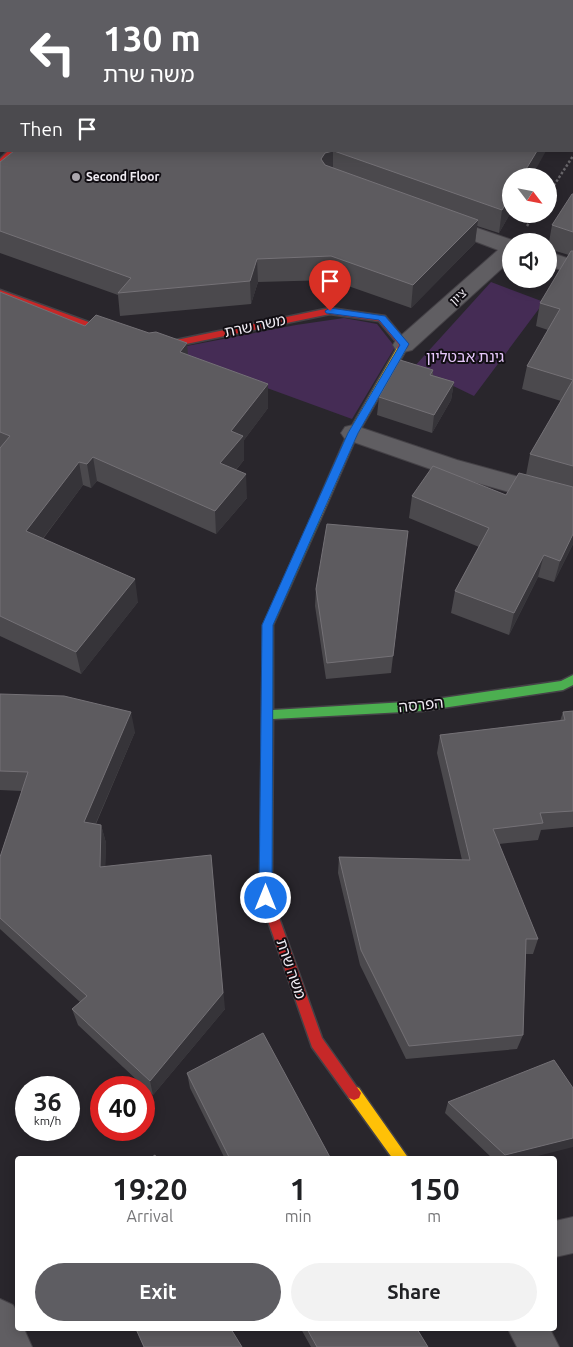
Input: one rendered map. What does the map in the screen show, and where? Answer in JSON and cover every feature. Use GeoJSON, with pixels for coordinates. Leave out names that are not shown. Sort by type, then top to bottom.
{"type":"FeatureCollection","features":[{"type":"Feature","properties":{"kind":"street"},"geometry":{"type":"LineString","coordinates":[[0,163],[12,152]]}},
{"type":"Feature","properties":{"kind":"street"},"geometry":{"type":"LineString","coordinates":[[422,214],[502,245]]}},
{"type":"Feature","properties":{"kind":"street","name":"ציון"},"geometry":{"type":"LineString","coordinates":[[404,344],[502,256]]}},
{"type":"Feature","properties":{"kind":"street"},"geometry":{"type":"LineString","coordinates":[[557,262],[573,267]]}},
{"type":"Feature","properties":{"kind":"street","name":"משה שרת"},"geometry":{"type":"LineString","coordinates":[[0,293],[152,348],[330,311],[382,318],[404,344],[353,433],[268,625],[266,898],[317,1042],[400,1156]]}},
{"type":"Feature","properties":{"kind":"street"},"geometry":{"type":"LineString","coordinates":[[353,433],[451,467],[573,501]]}},
{"type":"Feature","properties":{"kind":"street","name":"הפרסה"},"geometry":{"type":"LineString","coordinates":[[267,715],[422,706],[563,685],[573,680]]}},
{"type":"Feature","properties":{"kind":"street"},"geometry":{"type":"LineString","coordinates":[[557,1239],[573,1235]]}},
{"type":"Feature","properties":{"kind":"street"},"geometry":{"type":"LineString","coordinates":[[0,1318],[13,1347]]}},
{"type":"Feature","properties":{"kind":"street"},"geometry":{"type":"LineString","coordinates":[[528,1331],[540,1347]]}},
{"type":"Feature","properties":{"kind":"path"},"geometry":{"type":"LineString","coordinates":[[558,179],[573,156]]}},
{"type":"Feature","properties":{"kind":"green space","name":"גינת אבטליון"},"geometry":{"type":"Polygon","coordinates":[[[491,282],[502,286],[502,288],[507,288],[544,302],[474,396],[414,367],[491,282]]]}},
{"type":"Feature","properties":{"kind":"green space"},"geometry":{"type":"Polygon","coordinates":[[[344,318],[377,324],[395,347],[352,419],[212,368],[171,349],[296,325],[344,318]]]}},
{"type":"Feature","properties":{"kind":"building"},"geometry":{"type":"Polygon","coordinates":[[[13,152],[329,152],[325,153],[321,159],[325,165],[478,220],[413,285],[331,256],[257,259],[250,281],[118,293],[131,278],[0,231],[0,162],[13,152]]]}},
{"type":"Feature","properties":{"kind":"building"},"geometry":{"type":"Polygon","coordinates":[[[337,152],[536,152],[527,168],[502,168],[502,210],[337,152]]]}},
{"type":"Feature","properties":{"kind":"building"},"geometry":{"type":"Polygon","coordinates":[[[573,194],[573,232],[552,225],[558,222],[558,216],[573,194]]]}},
{"type":"Feature","properties":{"kind":"building"},"geometry":{"type":"Polygon","coordinates":[[[571,251],[573,251],[573,380],[527,366],[560,309],[540,303],[549,288],[557,288],[557,274],[571,251]]]}},
{"type":"Feature","properties":{"kind":"building"},"geometry":{"type":"Polygon","coordinates":[[[0,292],[85,326],[96,315],[149,333],[156,332],[187,343],[180,352],[268,384],[231,431],[243,436],[220,463],[246,474],[215,511],[93,457],[87,464],[79,462],[26,531],[135,579],[76,652],[0,616],[0,448],[10,436],[0,432],[0,292]]]}},
{"type":"Feature","properties":{"kind":"building"},"geometry":{"type":"Polygon","coordinates":[[[400,360],[433,370],[430,375],[454,382],[434,415],[379,397],[400,360]]]}},
{"type":"Feature","properties":{"kind":"building"},"geometry":{"type":"Polygon","coordinates":[[[573,380],[573,466],[530,454],[573,380]]]}},
{"type":"Feature","properties":{"kind":"building"},"geometry":{"type":"Polygon","coordinates":[[[433,466],[506,495],[519,473],[573,487],[573,534],[560,561],[544,555],[514,613],[455,591],[489,528],[412,496],[433,466]]]}},
{"type":"Feature","properties":{"kind":"building"},"geometry":{"type":"Polygon","coordinates":[[[327,524],[408,531],[393,656],[327,663],[316,589],[327,524]]]}},
{"type":"Feature","properties":{"kind":"building"},"geometry":{"type":"Polygon","coordinates":[[[0,694],[64,696],[131,712],[84,822],[101,825],[100,867],[211,855],[223,993],[154,1076],[145,1076],[72,1009],[87,996],[0,918],[0,857],[28,772],[0,771],[0,694]]]}},
{"type":"Feature","properties":{"kind":"building"},"geometry":{"type":"Polygon","coordinates":[[[573,711],[573,811],[540,813],[543,823],[493,829],[538,939],[526,939],[523,1035],[409,1046],[361,950],[339,857],[470,860],[440,735],[565,720],[563,712],[573,711]]]}},
{"type":"Feature","properties":{"kind":"building"},"geometry":{"type":"Polygon","coordinates":[[[263,1033],[329,1156],[228,1156],[187,1073],[263,1033]]]}},
{"type":"Feature","properties":{"kind":"building"},"geometry":{"type":"Polygon","coordinates":[[[554,1060],[573,1088],[573,1138],[505,1155],[448,1102],[554,1060]]]}},
{"type":"Feature","properties":{"kind":"building"},"geometry":{"type":"Polygon","coordinates":[[[137,1331],[232,1331],[242,1347],[144,1347],[137,1331]]]}},
{"type":"Feature","properties":{"kind":"building"},"geometry":{"type":"Polygon","coordinates":[[[308,1331],[418,1331],[428,1347],[317,1347],[308,1331]]]}},
{"type":"Feature","properties":{"kind":"traffic: fast"},"geometry":{"type":"LineString","coordinates":[[266,877],[268,625],[315,520]]}},
{"type":"Feature","properties":{"kind":"traffic: fast"},"geometry":{"type":"LineString","coordinates":[[267,715],[422,706],[563,685],[573,680]]}},
{"type":"Feature","properties":{"kind":"traffic: slow"},"geometry":{"type":"LineString","coordinates":[[315,520],[353,433],[402,348]]}},
{"type":"Feature","properties":{"kind":"traffic: slow"},"geometry":{"type":"LineString","coordinates":[[354,1093],[400,1156]]}},
{"type":"Feature","properties":{"kind":"traffic: jam"},"geometry":{"type":"LineString","coordinates":[[0,163],[12,152]]}},
{"type":"Feature","properties":{"kind":"traffic: jam"},"geometry":{"type":"LineString","coordinates":[[0,293],[152,348],[330,311],[382,318],[404,345],[402,348]]}},
{"type":"Feature","properties":{"kind":"traffic: jam"},"geometry":{"type":"LineString","coordinates":[[266,877],[266,898],[317,1042],[354,1093]]}},
{"type":"Feature","properties":{"kind":"place","name":"Second Floor"},"geometry":{"type":"Point","coordinates":[76,177]}},
{"type":"Feature","properties":{"kind":"route"},"geometry":{"type":"LineString","coordinates":[[266,898],[268,625],[353,433],[404,344],[382,318],[330,311]]}}]}
